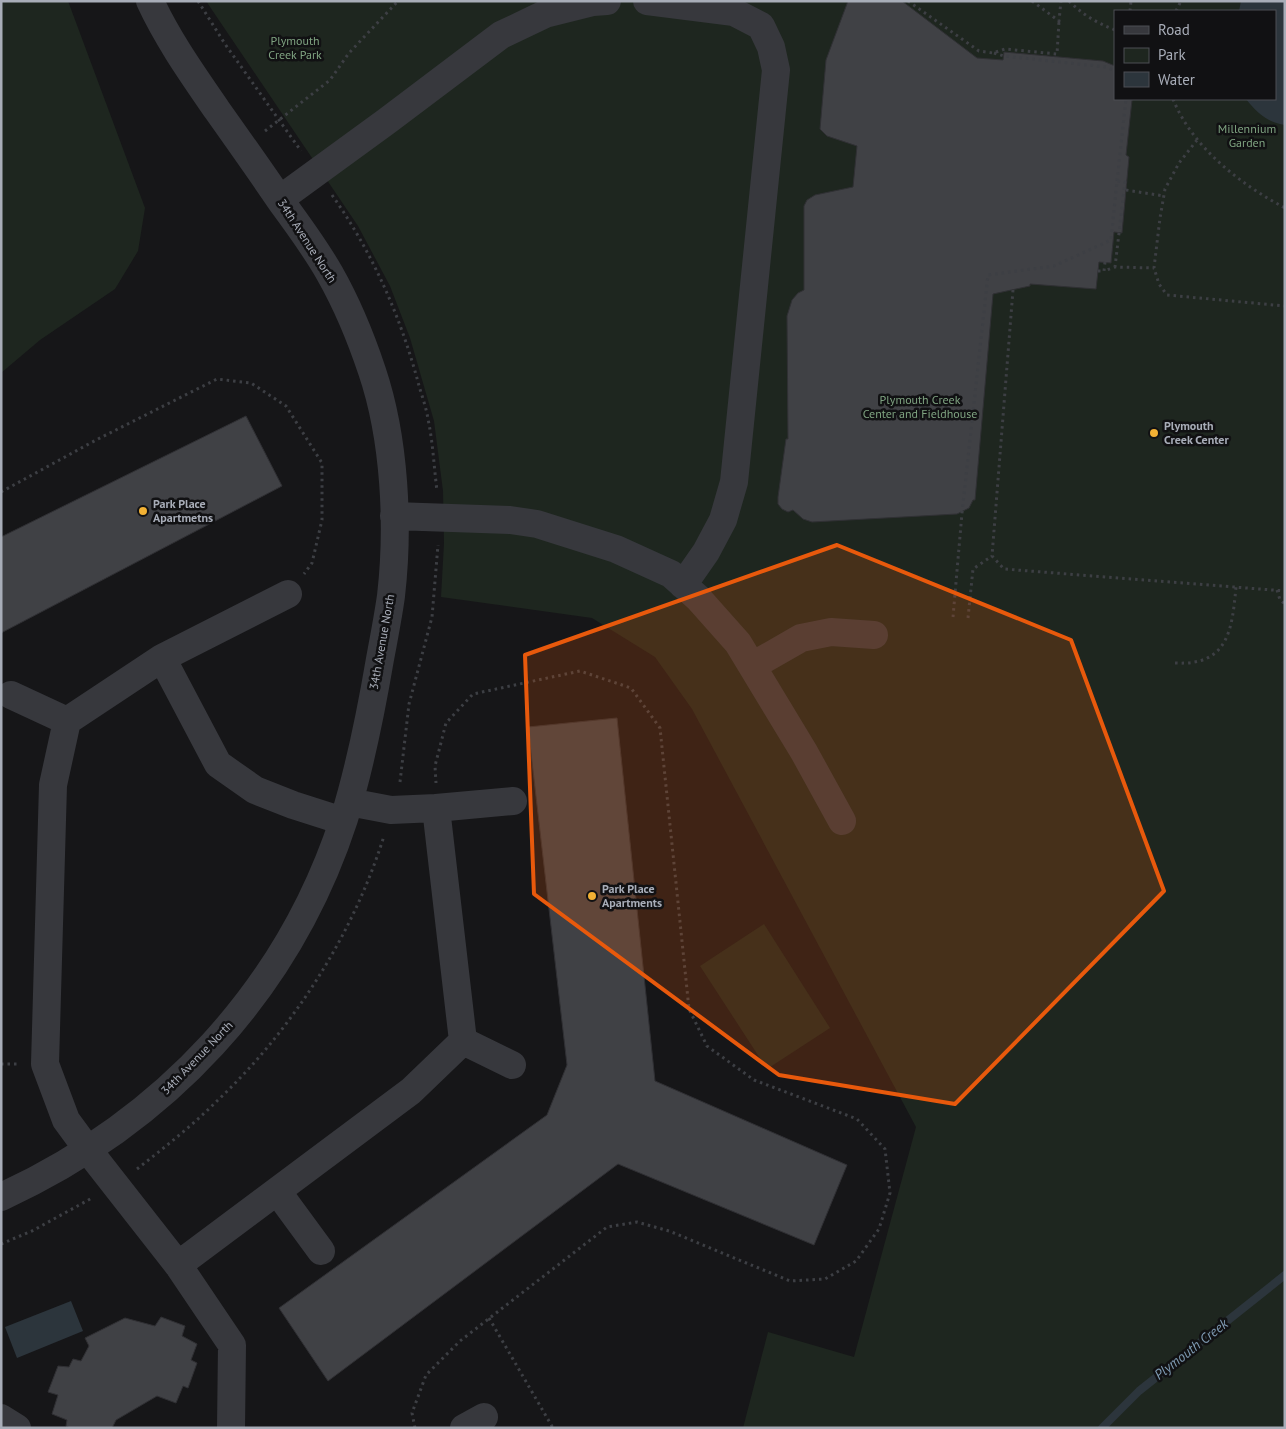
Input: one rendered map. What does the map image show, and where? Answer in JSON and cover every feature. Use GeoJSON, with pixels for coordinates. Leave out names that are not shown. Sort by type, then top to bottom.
{"type":"FeatureCollection","features":[{"type":"Feature","properties":{"kind":"street","name":"34th Avenue North"},"geometry":{"type":"LineString","coordinates":[[1,1197],[34,1182],[88,1150],[116,1132],[148,1107],[186,1073],[223,1034],[258,988],[290,938],[328,862],[346,812],[378,672],[389,606],[395,539],[393,478],[384,413],[373,373],[330,274],[183,61],[150,1]]}},
{"type":"Feature","properties":{"kind":"street"},"geometry":{"type":"LineString","coordinates":[[280,199],[501,35],[545,14],[592,2],[607,1]]}},
{"type":"Feature","properties":{"kind":"street"},"geometry":{"type":"LineString","coordinates":[[647,1],[734,12],[761,26],[771,47],[776,70],[734,482],[723,520],[706,552],[683,585]]}},
{"type":"Feature","properties":{"kind":"street"},"geometry":{"type":"LineString","coordinates":[[394,516],[510,520],[537,524],[616,549],[671,574],[698,598],[738,643],[804,752],[842,821]]}},
{"type":"Feature","properties":{"kind":"street"},"geometry":{"type":"LineString","coordinates":[[230,1428],[232,1345],[178,1265],[66,1120],[45,1064],[52,785],[67,721],[162,658],[288,594]]}},
{"type":"Feature","properties":{"kind":"street"},"geometry":{"type":"LineString","coordinates":[[752,666],[801,638],[831,632],[874,635]]}},
{"type":"Feature","properties":{"kind":"street"},"geometry":{"type":"LineString","coordinates":[[162,658],[218,764],[255,790],[293,805],[346,812],[513,802]]}},
{"type":"Feature","properties":{"kind":"street"},"geometry":{"type":"LineString","coordinates":[[11,695],[67,721]]}},
{"type":"Feature","properties":{"kind":"street"},"geometry":{"type":"LineString","coordinates":[[436,808],[463,1041]]}},
{"type":"Feature","properties":{"kind":"street"},"geometry":{"type":"LineString","coordinates":[[178,1265],[411,1091],[463,1041]]}},
{"type":"Feature","properties":{"kind":"street"},"geometry":{"type":"LineString","coordinates":[[463,1041],[512,1065]]}},
{"type":"Feature","properties":{"kind":"street"},"geometry":{"type":"LineString","coordinates":[[277,1191],[321,1252]]}},
{"type":"Feature","properties":{"kind":"street"},"geometry":{"type":"LineString","coordinates":[[1,1418],[17,1428]]}},
{"type":"Feature","properties":{"kind":"path"},"geometry":{"type":"LineString","coordinates":[[244,148],[330,80],[349,53],[398,1]]}},
{"type":"Feature","properties":{"kind":"path"},"geometry":{"type":"LineString","coordinates":[[908,1],[979,52],[1106,67],[1114,71]]}},
{"type":"Feature","properties":{"kind":"path"},"geometry":{"type":"LineString","coordinates":[[1032,1],[1059,22]]}},
{"type":"Feature","properties":{"kind":"path"},"geometry":{"type":"LineString","coordinates":[[993,53],[1004,49],[1057,54],[1061,1]]}},
{"type":"Feature","properties":{"kind":"path"},"geometry":{"type":"LineString","coordinates":[[1069,1],[1079,12],[1093,21],[1114,30]]}},
{"type":"Feature","properties":{"kind":"path"},"geometry":{"type":"LineString","coordinates":[[953,617],[962,513],[988,276],[1054,266],[1111,240],[1126,100]]}},
{"type":"Feature","properties":{"kind":"path"},"geometry":{"type":"LineString","coordinates":[[1173,100],[1176,108],[1198,140],[1233,173],[1265,197],[1285,208]]}},
{"type":"Feature","properties":{"kind":"path"},"geometry":{"type":"LineString","coordinates":[[1198,140],[1179,163],[1164,196],[1154,268],[1159,284],[1166,295],[1285,306]]}},
{"type":"Feature","properties":{"kind":"path"},"geometry":{"type":"LineString","coordinates":[[1115,267],[1125,182],[1117,182]]}},
{"type":"Feature","properties":{"kind":"path"},"geometry":{"type":"LineString","coordinates":[[1126,190],[1164,196]]}},
{"type":"Feature","properties":{"kind":"path"},"geometry":{"type":"LineString","coordinates":[[1104,270],[1105,262]]}},
{"type":"Feature","properties":{"kind":"path"},"geometry":{"type":"LineString","coordinates":[[1098,271],[1115,267],[1154,268]]}},
{"type":"Feature","properties":{"kind":"path"},"geometry":{"type":"LineString","coordinates":[[1013,290],[992,556],[1004,569],[1285,591]]}},
{"type":"Feature","properties":{"kind":"path"},"geometry":{"type":"LineString","coordinates":[[408,345],[428,417]]}},
{"type":"Feature","properties":{"kind":"path"},"geometry":{"type":"LineString","coordinates":[[1,492],[96,440],[217,379],[251,383],[286,406],[322,463],[322,520],[312,563],[288,594]]}},
{"type":"Feature","properties":{"kind":"path"},"geometry":{"type":"LineString","coordinates":[[968,618],[973,569],[992,556]]}},
{"type":"Feature","properties":{"kind":"path"},"geometry":{"type":"LineString","coordinates":[[1175,663],[1184,664],[1202,659],[1217,651],[1225,642],[1233,624],[1236,587]]}},
{"type":"Feature","properties":{"kind":"path"},"geometry":{"type":"LineString","coordinates":[[1277,590],[1280,600],[1285,604]]}},
{"type":"Feature","properties":{"kind":"path"},"geometry":{"type":"LineString","coordinates":[[415,1428],[412,1412],[426,1375],[460,1341],[607,1226],[637,1222],[669,1231],[790,1281],[825,1279],[856,1261],[879,1229],[890,1192],[885,1149],[857,1119],[754,1080],[707,1046],[689,1009],[660,728],[630,688],[580,670],[473,694],[446,723],[435,766],[436,808]]}},
{"type":"Feature","properties":{"kind":"path"},"geometry":{"type":"LineString","coordinates":[[489,1318],[553,1428]]}},
{"type":"Feature","properties":{"kind":"highlighted area"},"geometry":{"type":"Polygon","coordinates":[[[837,545],[1071,640],[1164,891],[955,1104],[779,1075],[534,894],[525,655],[837,545]]]}},
{"type":"Feature","properties":{"kind":"green space"},"geometry":{"type":"Polygon","coordinates":[[[1,1],[68,1],[145,208],[138,251],[115,289],[40,340],[1,373],[1,1]]]}},
{"type":"Feature","properties":{"kind":"green space","name":"Plymouth Creek Center and Fieldhouse"},"geometry":{"type":"Polygon","coordinates":[[[206,1],[1285,1],[1285,1428],[743,1428],[768,1332],[854,1357],[916,1127],[692,709],[655,657],[592,618],[441,597],[444,543],[443,491],[434,421],[410,338],[390,286],[358,226],[206,1]]]}},
{"type":"Feature","properties":{"kind":"green space"},"geometry":{"type":"Polygon","coordinates":[[[764,924],[830,1028],[767,1069],[700,966],[764,924]]]}},
{"type":"Feature","properties":{"kind":"water"},"geometry":{"type":"Polygon","coordinates":[[[1241,1],[1285,1],[1285,125],[1273,122],[1263,116],[1247,100],[1276,100],[1276,10],[1239,10],[1241,1]]]}},
{"type":"Feature","properties":{"kind":"water"},"geometry":{"type":"Polygon","coordinates":[[[71,1301],[83,1331],[17,1358],[5,1327],[71,1301]]]}},
{"type":"Feature","properties":{"kind":"building","name":"Plymouth Creek Center and Fieldhouse"},"geometry":{"type":"Polygon","coordinates":[[[848,1],[902,1],[977,58],[1003,60],[1004,52],[1103,61],[1114,66],[1114,100],[1132,100],[1126,155],[1129,157],[1122,233],[1114,232],[1111,263],[1099,262],[1096,289],[1030,284],[1030,286],[993,294],[975,500],[973,500],[969,508],[957,514],[812,522],[803,519],[793,510],[788,512],[782,509],[778,504],[786,439],[788,439],[787,316],[792,300],[798,293],[804,290],[804,206],[807,200],[815,195],[853,187],[857,146],[827,136],[820,129],[826,60],[848,1]]]}},
{"type":"Feature","properties":{"kind":"building","name":"Park Place Apartmetns"},"geometry":{"type":"Polygon","coordinates":[[[246,416],[282,486],[1,633],[1,537],[246,416]]]}},
{"type":"Feature","properties":{"kind":"building","name":"Park Place Apartments"},"geometry":{"type":"Polygon","coordinates":[[[617,718],[655,1081],[847,1165],[814,1245],[618,1164],[328,1381],[279,1308],[547,1115],[567,1065],[528,727],[617,718]]]}},
{"type":"Feature","properties":{"kind":"building"},"geometry":{"type":"Polygon","coordinates":[[[161,1317],[185,1326],[182,1336],[197,1344],[191,1360],[197,1363],[188,1388],[183,1386],[176,1403],[157,1396],[116,1420],[112,1428],[70,1428],[66,1426],[67,1420],[52,1414],[58,1395],[48,1392],[58,1366],[69,1367],[73,1359],[81,1361],[89,1346],[85,1338],[125,1318],[155,1326],[161,1317]]]}},
{"type":"Feature","properties":{"kind":"waterway","name":"Plymouth Creek"},"geometry":{"type":"LineString","coordinates":[[1102,1428],[1139,1391],[1285,1275]]}},
{"type":"Feature","properties":{"kind":"place","name":"Plymouth Creek Center"},"geometry":{"type":"Point","coordinates":[1154,433]}},
{"type":"Feature","properties":{"kind":"place","name":"Park Place Apartmetns"},"geometry":{"type":"Point","coordinates":[143,511]}},
{"type":"Feature","properties":{"kind":"place","name":"Park Place Apartments"},"geometry":{"type":"Point","coordinates":[592,896]}},
{"type":"Feature","properties":{"kind":"park label","name":"Plymouth Creek Park"},"geometry":{"type":"Point","coordinates":[295,48]}},
{"type":"Feature","properties":{"kind":"park label","name":"Millennium Garden"},"geometry":{"type":"Point","coordinates":[1247,136]}}]}
